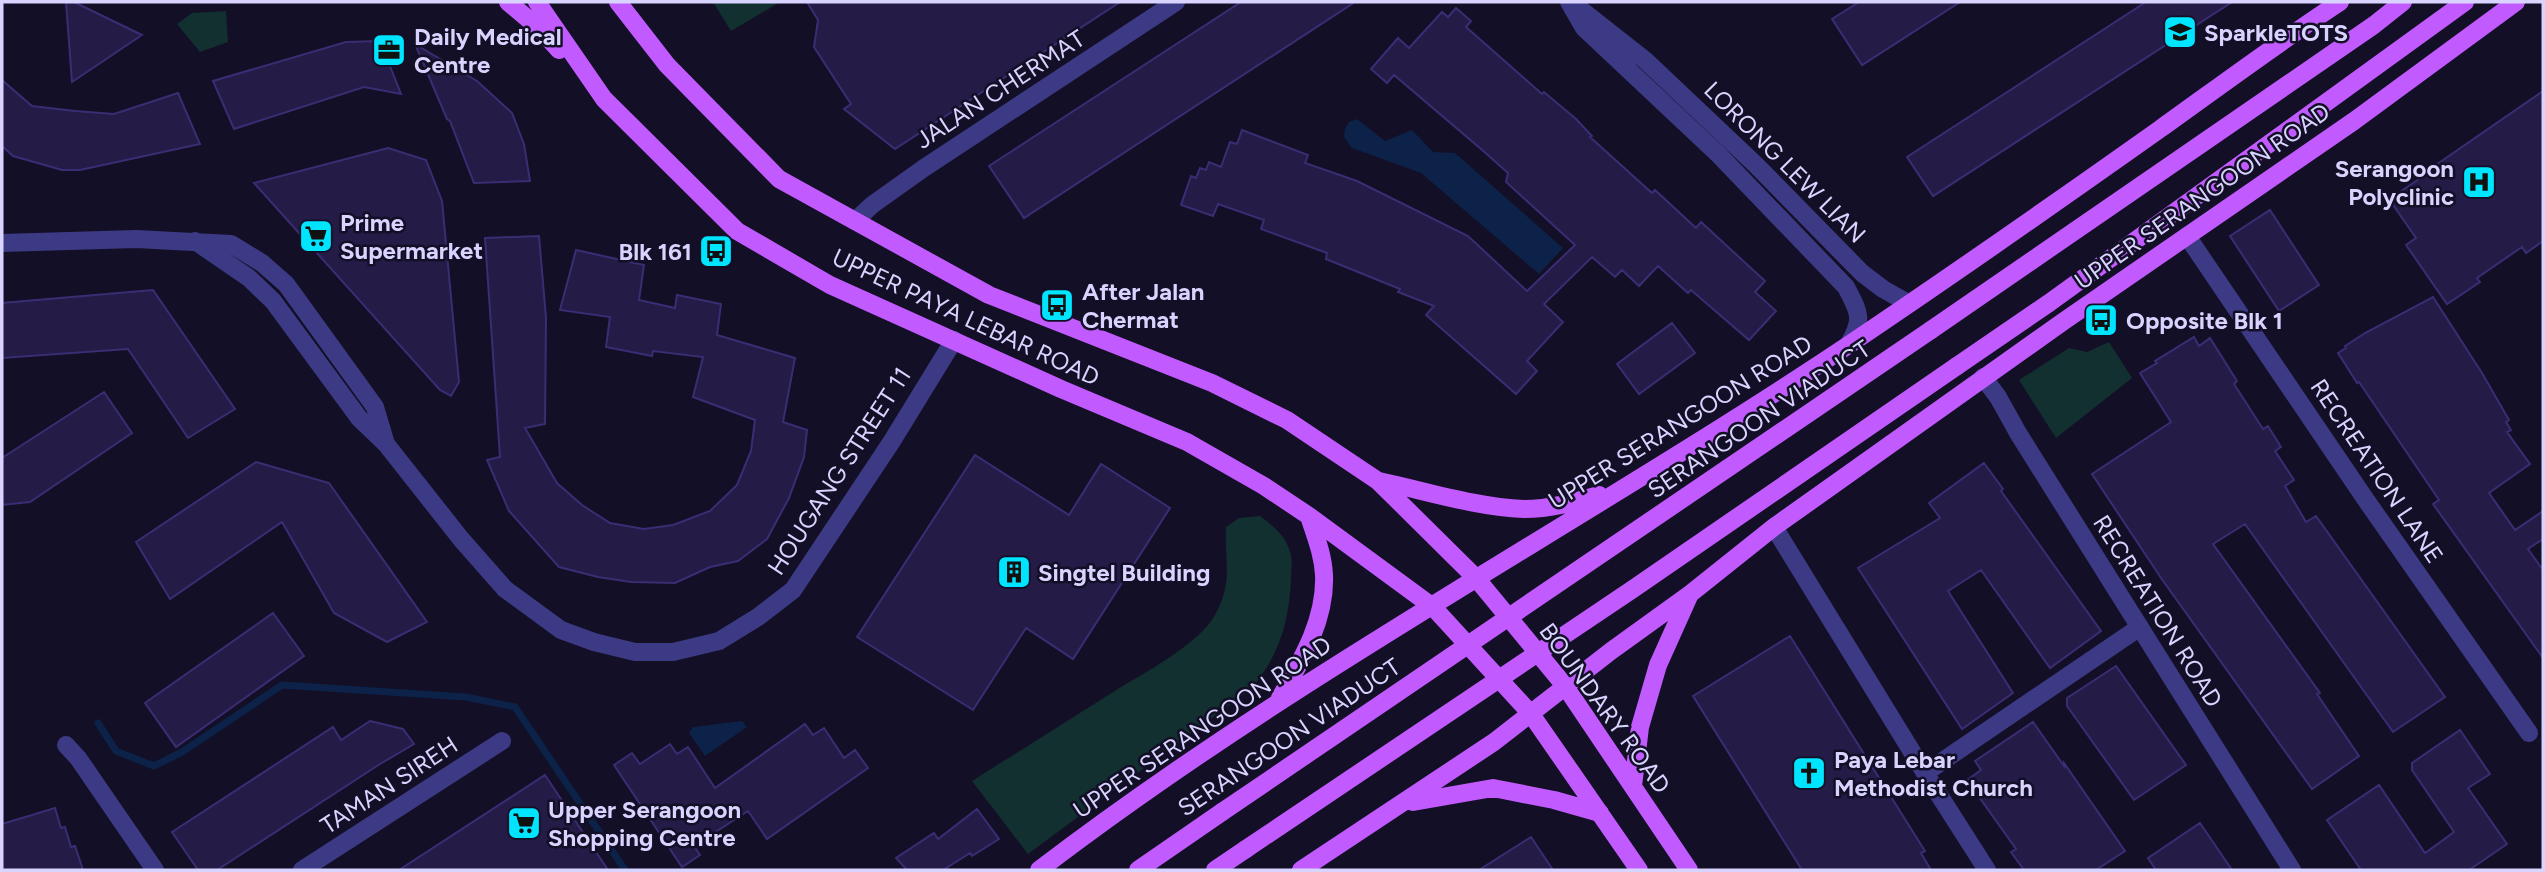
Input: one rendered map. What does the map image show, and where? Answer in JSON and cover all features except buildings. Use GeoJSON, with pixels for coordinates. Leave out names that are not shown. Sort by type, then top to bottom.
{"type":"FeatureCollection","features":[{"type":"Feature","properties":{"kind":"main road"},"geometry":{"type":"LineString","coordinates":[[508,2],[540,29],[604,99]]}},
{"type":"Feature","properties":{"kind":"main road","name":"UPPER PAYA LEBAR ROAD"},"geometry":{"type":"LineString","coordinates":[[537,2],[604,99],[737,231],[830,285],[1061,390],[1187,442],[1264,486],[1309,516],[1433,607]]}},
{"type":"Feature","properties":{"kind":"main road","name":"UPPER PAYA LEBAR ROAD"},"geometry":{"type":"LineString","coordinates":[[618,2],[667,65],[779,179],[989,295],[1201,379],[1287,420],[1378,481],[1476,578]]}},
{"type":"Feature","properties":{"kind":"main road","name":"UPPER SERANGOON ROAD"},"geometry":{"type":"LineString","coordinates":[[1038,870],[1091,830],[1278,702],[1849,344],[2008,237],[2340,2]]}},
{"type":"Feature","properties":{"kind":"main road","name":"SERANGOON VIADUCT"},"geometry":{"type":"LineString","coordinates":[[1138,870],[1668,511],[2374,25],[2403,2]]}},
{"type":"Feature","properties":{"kind":"main road"},"geometry":{"type":"LineString","coordinates":[[1215,870],[1633,589],[2049,303],[2465,2]]}},
{"type":"Feature","properties":{"kind":"main road","name":"UPPER SERANGOON ROAD"},"geometry":{"type":"LineString","coordinates":[[1301,870],[1403,804],[1531,714],[1774,527],[1894,444],[1983,377],[2354,121],[2516,2]]}},
{"type":"Feature","properties":{"kind":"main road"},"geometry":{"type":"LineString","coordinates":[[1378,481],[1476,502],[1524,509],[1565,505],[1622,488]]}},
{"type":"Feature","properties":{"kind":"main road"},"geometry":{"type":"LineString","coordinates":[[1278,702],[1304,655],[1322,603],[1324,575],[1320,549],[1309,516]]}},
{"type":"Feature","properties":{"kind":"main road","name":"BOUNDARY ROAD"},"geometry":{"type":"LineString","coordinates":[[1476,578],[1565,686],[1689,870]]}},
{"type":"Feature","properties":{"kind":"main road"},"geometry":{"type":"LineString","coordinates":[[1633,786],[1640,727],[1658,665],[1690,594]]}},
{"type":"Feature","properties":{"kind":"main road"},"geometry":{"type":"LineString","coordinates":[[1433,607],[1531,714],[1639,870]]}},
{"type":"Feature","properties":{"kind":"main road"},"geometry":{"type":"LineString","coordinates":[[1403,804],[1493,788],[1600,813]]}},
{"type":"Feature","properties":{"kind":"street","name":"JALAN CHERMAT"},"geometry":{"type":"LineString","coordinates":[[855,221],[872,205],[924,169],[1176,2]]}},
{"type":"Feature","properties":{"kind":"street","name":"LORONG LEW LIAN"},"geometry":{"type":"LineString","coordinates":[[1570,2],[1633,49],[1756,165],[1862,272],[1883,289],[1908,303]]}},
{"type":"Feature","properties":{"kind":"street","name":"LORONG LEW LIAN"},"geometry":{"type":"LineString","coordinates":[[1570,2],[1584,28],[1719,155],[1846,287],[1860,314],[1859,326],[1849,344]]}},
{"type":"Feature","properties":{"kind":"street","name":"LORONG LEW LIAN"},"geometry":{"type":"LineString","coordinates":[[1633,49],[1631,55],[1641,69],[1689,118],[1719,155]]}},
{"type":"Feature","properties":{"kind":"street","name":"RECREATION LANE"},"geometry":{"type":"LineString","coordinates":[[2187,236],[2366,500],[2529,733]]}},
{"type":"Feature","properties":{"kind":"street","name":"HOUGANG STREET 11"},"geometry":{"type":"LineString","coordinates":[[2,243],[125,239],[195,241],[231,244],[262,263],[286,284],[375,407],[386,444],[461,539],[505,589],[561,630],[635,652],[673,652],[719,641],[758,617],[793,590],[892,442],[954,340]]}},
{"type":"Feature","properties":{"kind":"street","name":"RECREATION ROAD"},"geometry":{"type":"LineString","coordinates":[[1983,377],[2292,870]]}},
{"type":"Feature","properties":{"kind":"street"},"geometry":{"type":"LineString","coordinates":[[1774,527],[1924,773],[1987,870]]}},
{"type":"Feature","properties":{"kind":"street"},"geometry":{"type":"LineString","coordinates":[[1924,773],[2140,627]]}},
{"type":"Feature","properties":{"kind":"street","name":"TAMAN SIREH"},"geometry":{"type":"LineString","coordinates":[[302,870],[502,741]]}},
{"type":"Feature","properties":{"kind":"street"},"geometry":{"type":"LineString","coordinates":[[66,745],[78,758],[155,870]]}},
{"type":"Feature","properties":{"kind":"green space"},"geometry":{"type":"Polygon","coordinates":[[[713,2],[780,2],[731,31],[713,2]]]}},
{"type":"Feature","properties":{"kind":"green space"},"geometry":{"type":"Polygon","coordinates":[[[226,11],[228,42],[200,52],[177,24],[192,13],[226,11]]]}},
{"type":"Feature","properties":{"kind":"green space"},"geometry":{"type":"Polygon","coordinates":[[[2109,342],[2132,378],[2056,438],[2019,380],[2069,348],[2087,352],[2109,342]]]}},
{"type":"Feature","properties":{"kind":"green space"},"geometry":{"type":"Polygon","coordinates":[[[1260,516],[1282,536],[1292,562],[1285,624],[1281,638],[1261,677],[1251,689],[1028,854],[972,781],[1154,668],[1196,637],[1215,615],[1224,592],[1227,571],[1226,527],[1239,518],[1260,516]]]}},
{"type":"Feature","properties":{"kind":"water"},"geometry":{"type":"Polygon","coordinates":[[[1357,119],[1385,141],[1412,130],[1433,152],[1455,153],[1563,248],[1539,274],[1421,173],[1352,148],[1344,137],[1345,129],[1349,122],[1357,119]]]}},
{"type":"Feature","properties":{"kind":"water"},"geometry":{"type":"Polygon","coordinates":[[[742,721],[747,727],[705,756],[689,733],[693,727],[742,721]]]}},
{"type":"Feature","properties":{"kind":"waterway"},"geometry":{"type":"LineString","coordinates":[[98,723],[116,751],[154,766],[182,752],[282,685],[466,697],[515,707],[625,870]]}},
{"type":"Feature","properties":{"kind":"place","name":"SparkleTOTS"},"geometry":{"type":"Point","coordinates":[2180,32]}},
{"type":"Feature","properties":{"kind":"place","name":"Daily Medical Centre"},"geometry":{"type":"Point","coordinates":[389,50]}},
{"type":"Feature","properties":{"kind":"place","name":"Serangoon Polyclinic"},"geometry":{"type":"Point","coordinates":[2479,182]}},
{"type":"Feature","properties":{"kind":"place","name":"Prime Supermarket"},"geometry":{"type":"Point","coordinates":[316,236]}},
{"type":"Feature","properties":{"kind":"place","name":"Blk 161"},"geometry":{"type":"Point","coordinates":[716,251]}},
{"type":"Feature","properties":{"kind":"place","name":"After Jalan Chermat"},"geometry":{"type":"Point","coordinates":[1057,305]}},
{"type":"Feature","properties":{"kind":"place","name":"Opposite Blk 1"},"geometry":{"type":"Point","coordinates":[2101,320]}},
{"type":"Feature","properties":{"kind":"place","name":"Singtel Building"},"geometry":{"type":"Point","coordinates":[1014,572]}},
{"type":"Feature","properties":{"kind":"place","name":"Paya Lebar Methodist Church"},"geometry":{"type":"Point","coordinates":[1809,773]}},
{"type":"Feature","properties":{"kind":"place","name":"Upper Serangoon Shopping Centre"},"geometry":{"type":"Point","coordinates":[524,823]}}]}
